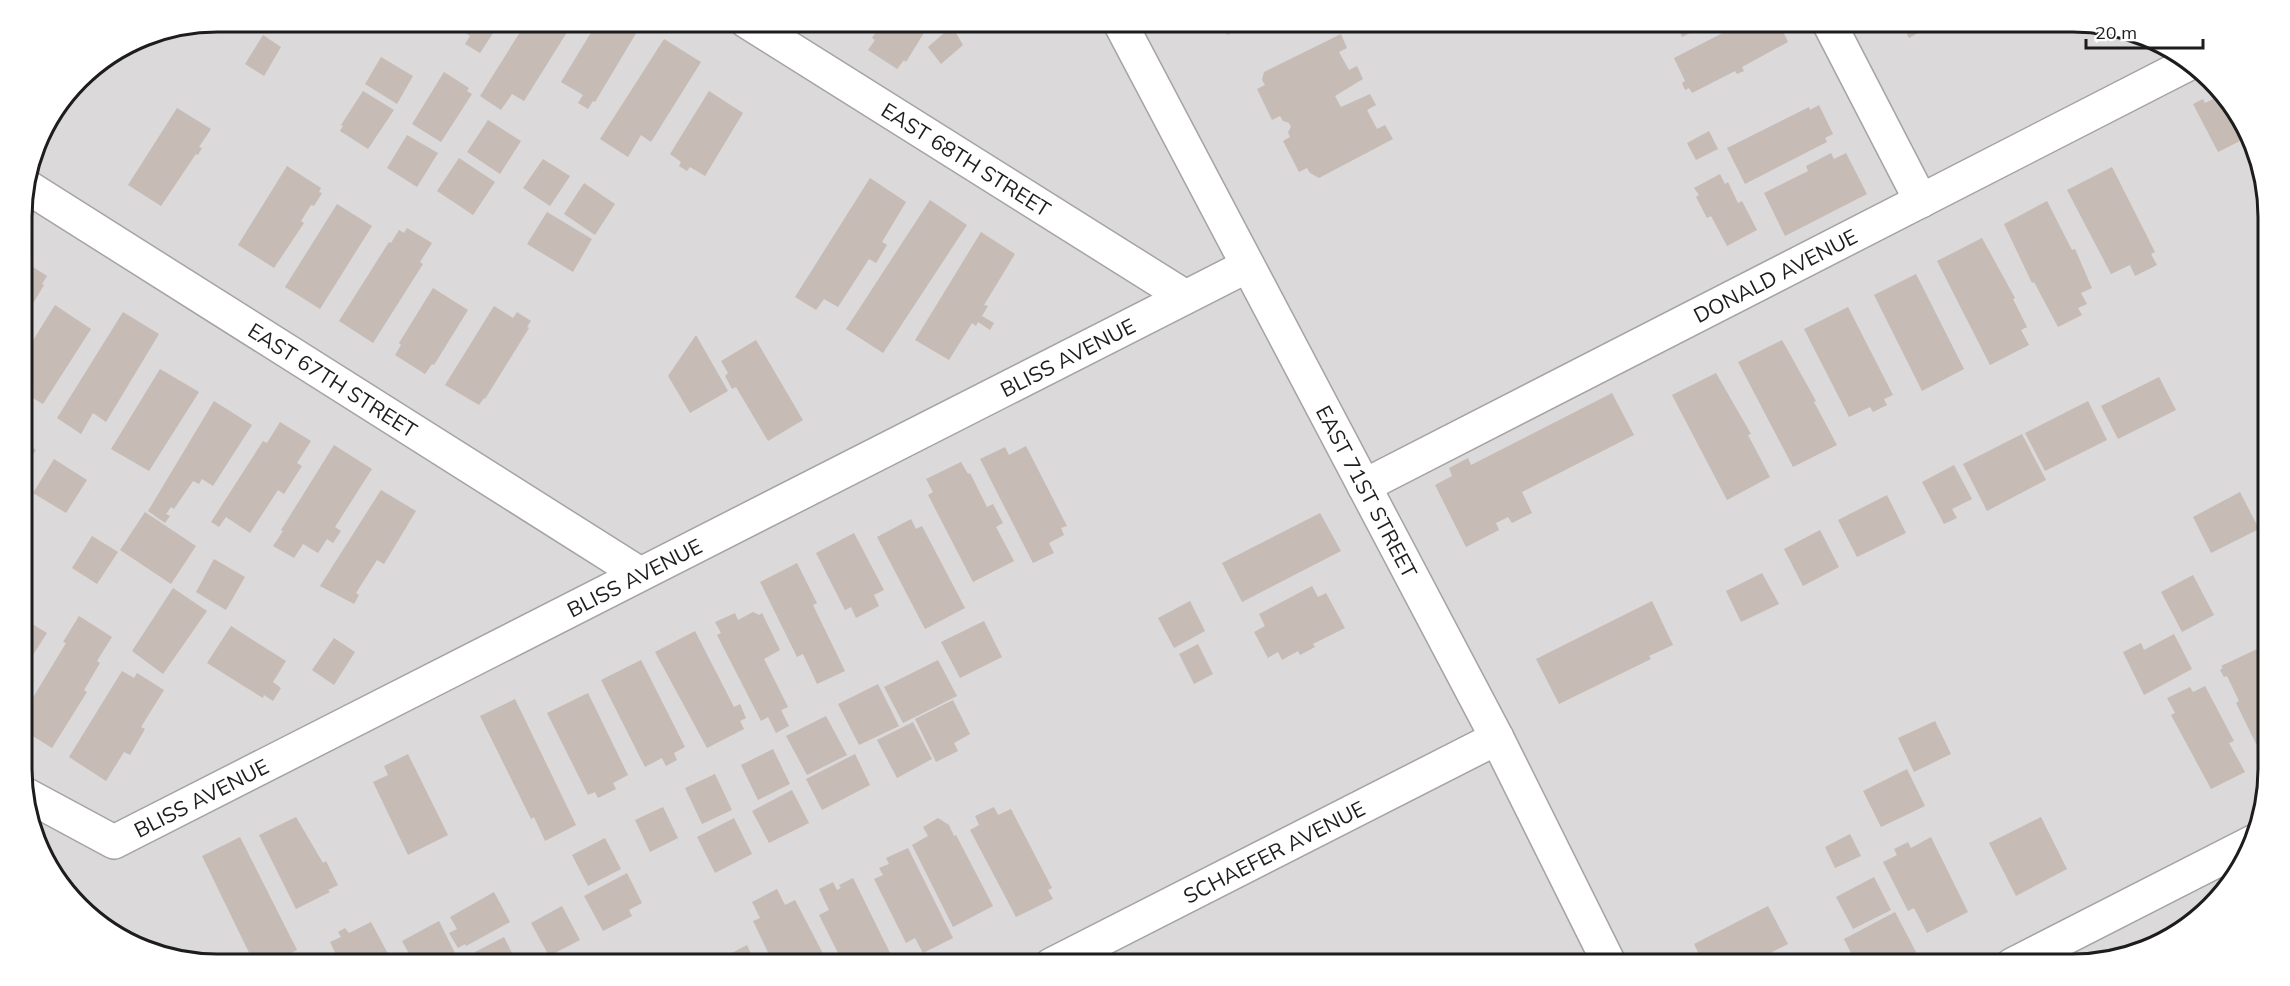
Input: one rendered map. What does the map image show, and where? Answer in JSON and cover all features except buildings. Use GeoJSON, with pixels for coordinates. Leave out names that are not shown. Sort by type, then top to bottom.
{"type":"FeatureCollection","features":[{"type":"Feature","properties":{"kind":"street","name":"EAST 68TH STREET"},"geometry":{"type":"LineString","coordinates":[[762,31],[1184,296]]}},
{"type":"Feature","properties":{"kind":"street","name":"EAST 71ST STREET"},"geometry":{"type":"LineString","coordinates":[[1124,31],[1497,738],[1605,954]]}},
{"type":"Feature","properties":{"kind":"street"},"geometry":{"type":"LineString","coordinates":[[1833,31],[1921,201]]}},
{"type":"Feature","properties":{"kind":"street","name":"DONALD AVENUE"},"geometry":{"type":"LineString","coordinates":[[1364,486],[2182,67]]}},
{"type":"Feature","properties":{"kind":"street","name":"EAST 67TH STREET"},"geometry":{"type":"LineString","coordinates":[[33,191],[640,574]]}},
{"type":"Feature","properties":{"kind":"street","name":"BLISS AVENUE"},"geometry":{"type":"LineString","coordinates":[[34,799],[114,842],[1184,296],[1247,266]]}},
{"type":"Feature","properties":{"kind":"street","name":"SCHAEFER AVENUE"},"geometry":{"type":"LineString","coordinates":[[1073,954],[1497,738]]}},
{"type":"Feature","properties":{"kind":"street"},"geometry":{"type":"LineString","coordinates":[[2034,954],[2240,848]]}},
{"type":"Feature","properties":{"kind":"shaded area"},"geometry":{"type":"Polygon","coordinates":[[[216,31],[2074,31],[2110,35],[2133,41],[2166,56],[2186,70],[2220,104],[2234,124],[2244,145],[2257,192],[2258,782],[2249,829],[2234,862],[2220,882],[2186,916],[2166,930],[2133,945],[2086,954],[204,954],[180,951],[145,940],[124,930],[104,916],[70,882],[56,862],[46,841],[33,794],[32,204],[38,168],[46,145],[56,124],[77,94],[94,77],[124,56],[157,41],[192,33],[216,31]]]}}]}
